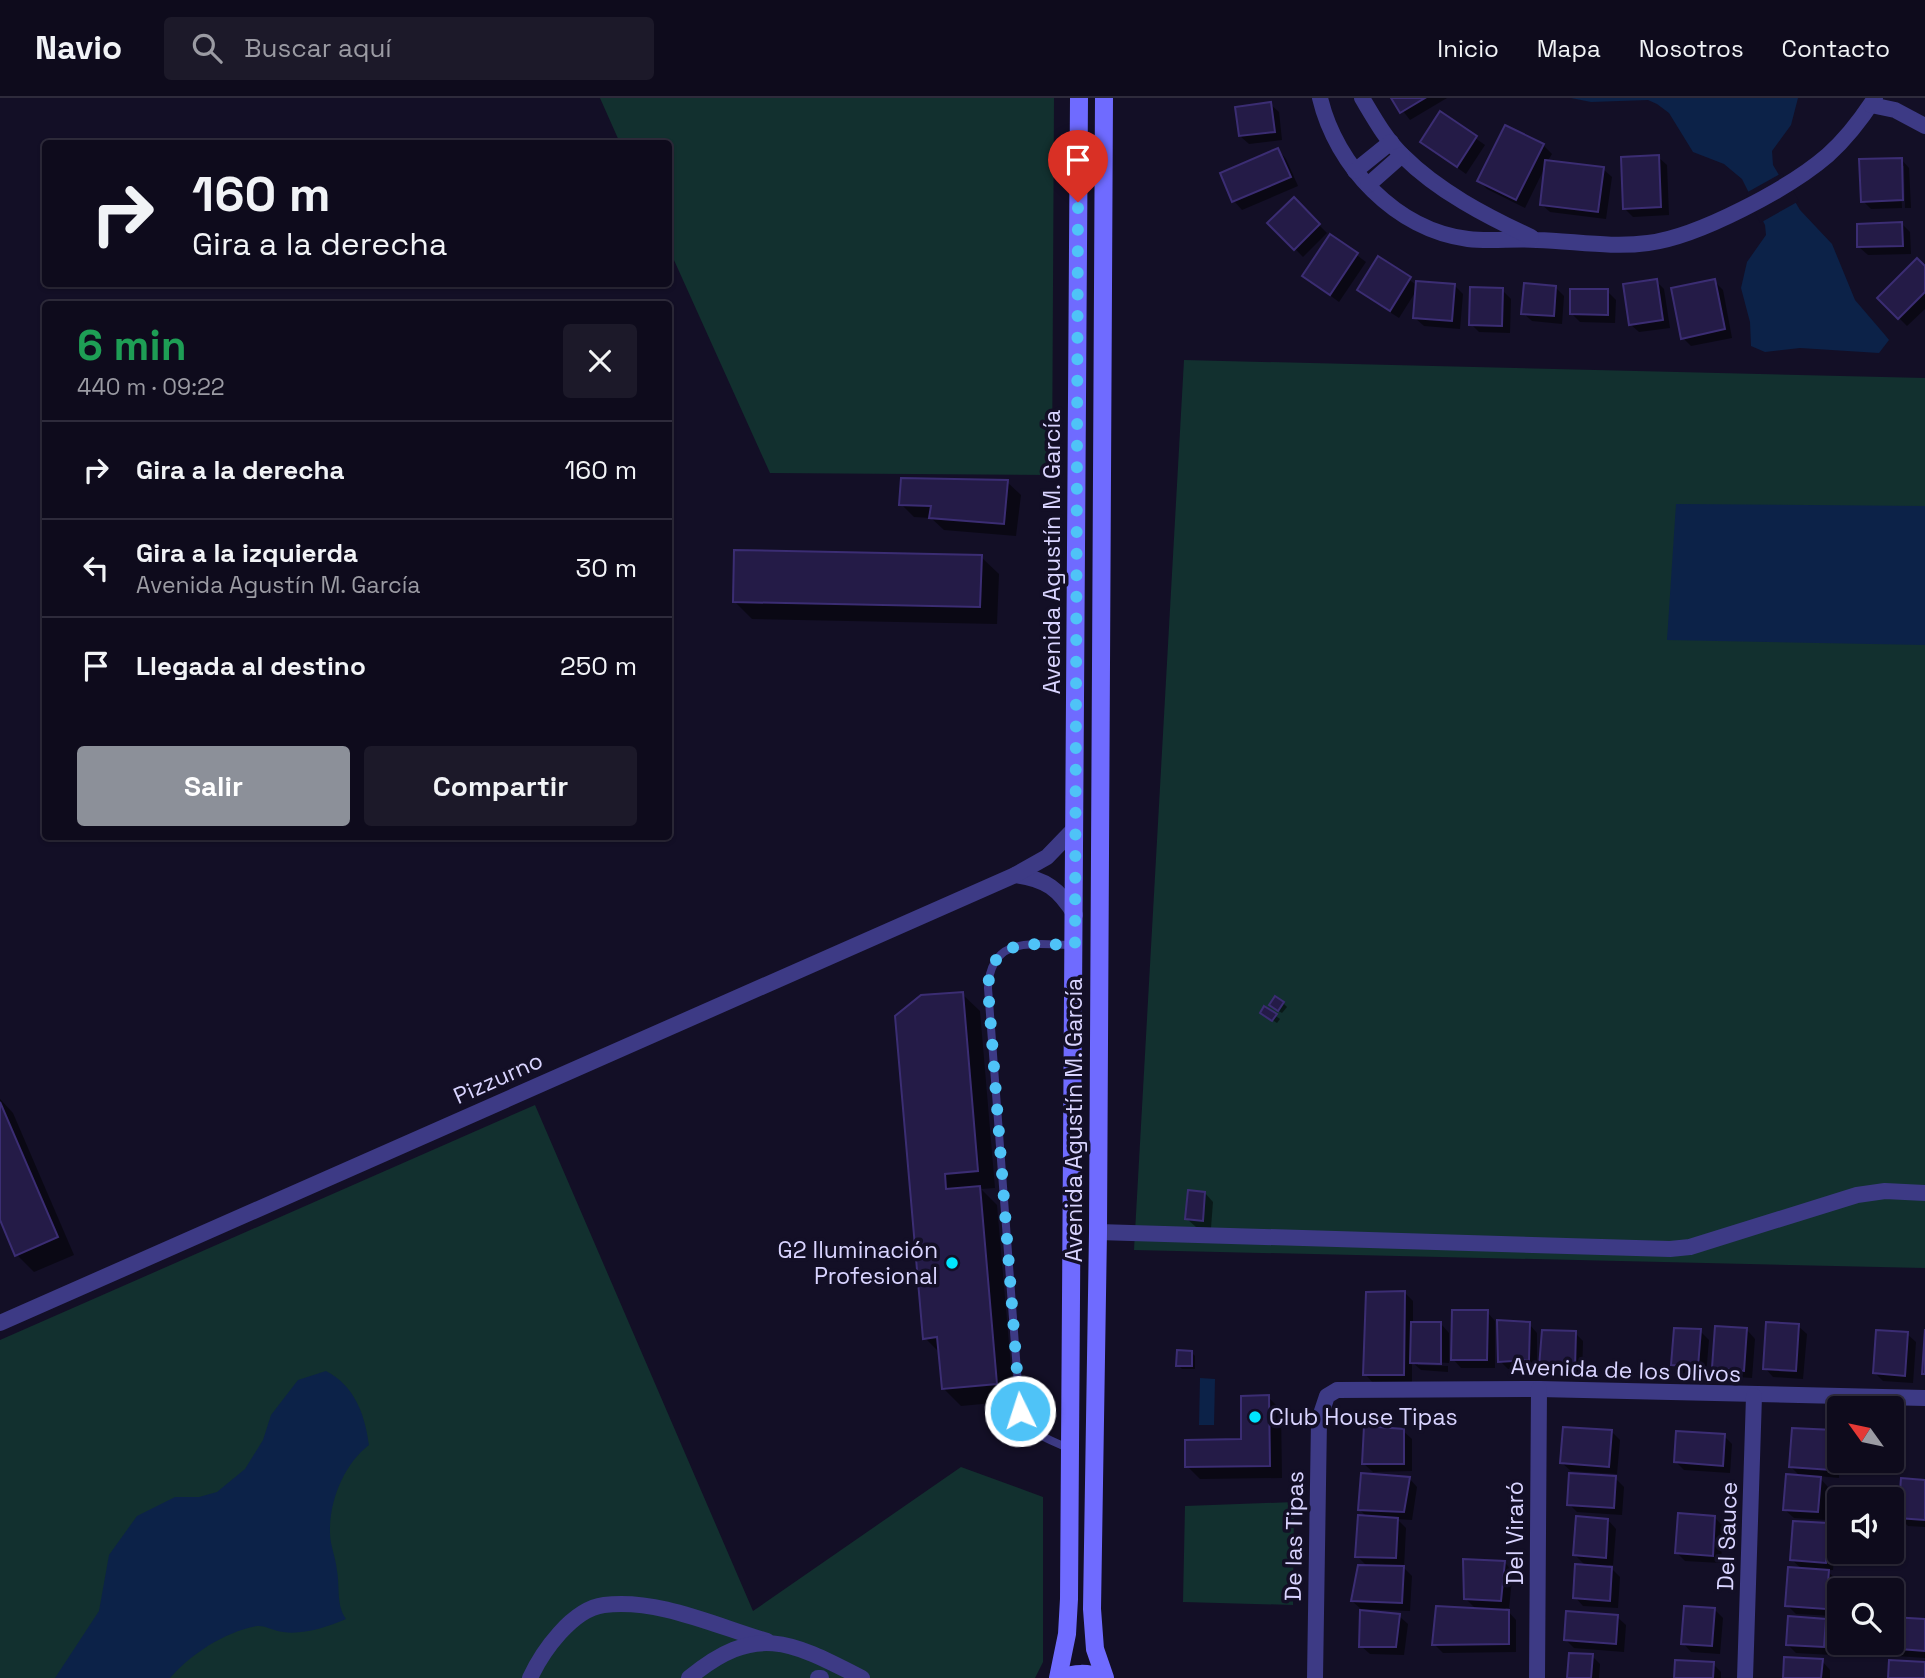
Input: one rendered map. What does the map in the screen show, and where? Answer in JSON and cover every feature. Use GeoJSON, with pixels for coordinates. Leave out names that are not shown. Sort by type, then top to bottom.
{"type":"FeatureCollection","features":[{"type":"Feature","properties":{"kind":"main road","name":"Avenida Agustín M. García"},"geometry":{"type":"LineString","coordinates":[[1059,1678],[1069,1611],[1079,98]]}},
{"type":"Feature","properties":{"kind":"main road","name":"Avenida Agustín M. García"},"geometry":{"type":"LineString","coordinates":[[1104,98],[1098,1233],[1093,1609],[1096,1649],[1104,1678]]}},
{"type":"Feature","properties":{"kind":"main road"},"geometry":{"type":"LineString","coordinates":[[1059,1678],[1082,1674],[1104,1678]]}},
{"type":"Feature","properties":{"kind":"street"},"geometry":{"type":"LineString","coordinates":[[1320,98],[1331,137],[1368,185],[1395,208],[1442,233],[1469,239],[1599,245],[1650,243],[1679,236],[1739,210],[1828,155],[1873,102],[1925,126]]}},
{"type":"Feature","properties":{"kind":"street"},"geometry":{"type":"LineString","coordinates":[[1362,98],[1402,155],[1454,195],[1536,240]]}},
{"type":"Feature","properties":{"kind":"street"},"geometry":{"type":"LineString","coordinates":[[1355,171],[1391,142]]}},
{"type":"Feature","properties":{"kind":"street"},"geometry":{"type":"LineString","coordinates":[[1368,185],[1402,155]]}},
{"type":"Feature","properties":{"kind":"street","name":"Pizzurno"},"geometry":{"type":"LineString","coordinates":[[0,1323],[1015,875],[1047,857],[1076,828]]}},
{"type":"Feature","properties":{"kind":"street"},"geometry":{"type":"LineString","coordinates":[[1015,875],[1041,879],[1052,885],[1075,915]]}},
{"type":"Feature","properties":{"kind":"street"},"geometry":{"type":"LineString","coordinates":[[1098,1233],[1670,1249],[1690,1247],[1857,1195],[1885,1191],[1925,1193]]}},
{"type":"Feature","properties":{"kind":"street","name":"Avenida de los Olivos"},"geometry":{"type":"LineString","coordinates":[[1327,1396],[1337,1390],[1349,1388],[1539,1389],[1925,1398]]}},
{"type":"Feature","properties":{"kind":"street","name":"Del Viraró"},"geometry":{"type":"LineString","coordinates":[[1537,1678],[1539,1389]]}},
{"type":"Feature","properties":{"kind":"street","name":"De las Tipas"},"geometry":{"type":"LineString","coordinates":[[1315,1678],[1319,1420],[1327,1396]]}},
{"type":"Feature","properties":{"kind":"street","name":"Del Sauce"},"geometry":{"type":"LineString","coordinates":[[1745,1678],[1754,1396]]}},
{"type":"Feature","properties":{"kind":"street"},"geometry":{"type":"LineString","coordinates":[[530,1678],[543,1650],[570,1623],[602,1605],[648,1606],[793,1646],[862,1678]]}},
{"type":"Feature","properties":{"kind":"street"},"geometry":{"type":"LineString","coordinates":[[689,1678],[737,1646],[767,1641]]}},
{"type":"Feature","properties":{"kind":"lane"},"geometry":{"type":"LineString","coordinates":[[1071,1450],[1029,1428],[1023,1423],[1020,1411],[988,988],[992,962],[1000,953],[1026,945],[1075,945]]}},
{"type":"Feature","properties":{"kind":"green space"},"geometry":{"type":"Polygon","coordinates":[[[600,98],[1054,98],[1052,475],[770,473],[672,256],[672,140],[619,140],[600,98]]]}},
{"type":"Feature","properties":{"kind":"green space"},"geometry":{"type":"Polygon","coordinates":[[[1184,360],[1925,378],[1925,1268],[1134,1250],[1184,360]]]}},
{"type":"Feature","properties":{"kind":"green space"},"geometry":{"type":"Polygon","coordinates":[[[535,1105],[753,1611],[961,1467],[1043,1497],[1043,1662],[1035,1678],[0,1678],[0,1340],[535,1105]]]}},
{"type":"Feature","properties":{"kind":"green space"},"geometry":{"type":"Polygon","coordinates":[[[1294,1502],[1293,1605],[1183,1602],[1185,1506],[1294,1502]]]}},
{"type":"Feature","properties":{"kind":"water"},"geometry":{"type":"Polygon","coordinates":[[[1571,98],[1798,98],[1791,125],[1772,151],[1773,165],[1800,210],[1832,244],[1855,300],[1889,340],[1879,353],[1800,348],[1765,352],[1751,346],[1750,322],[1741,288],[1747,262],[1766,235],[1765,225],[1742,179],[1724,164],[1693,152],[1669,113],[1657,104],[1648,100],[1591,102],[1571,98]]]}},
{"type":"Feature","properties":{"kind":"water"},"geometry":{"type":"Polygon","coordinates":[[[1676,504],[1925,506],[1925,645],[1667,640],[1676,504]]]}},
{"type":"Feature","properties":{"kind":"water"},"geometry":{"type":"Polygon","coordinates":[[[326,1371],[344,1385],[357,1402],[369,1445],[345,1473],[335,1496],[330,1521],[340,1602],[346,1619],[307,1631],[283,1632],[260,1626],[232,1633],[209,1645],[170,1678],[55,1678],[99,1611],[109,1555],[137,1516],[175,1497],[199,1497],[217,1492],[245,1469],[263,1440],[271,1415],[298,1380],[326,1371]]]}},
{"type":"Feature","properties":{"kind":"water"},"geometry":{"type":"Polygon","coordinates":[[[1200,1378],[1215,1379],[1214,1425],[1199,1425],[1200,1378]]]}},
{"type":"Feature","properties":{"kind":"pier"},"geometry":{"type":"Polygon","coordinates":[[[1782,173],[1799,201],[1760,223],[1746,193],[1782,173]]]}},
{"type":"Feature","properties":{"kind":"building"},"geometry":{"type":"Polygon","coordinates":[[[1391,98],[1425,98],[1400,113],[1391,98]]]}},
{"type":"Feature","properties":{"kind":"building"},"geometry":{"type":"Polygon","coordinates":[[[1271,102],[1275,132],[1239,136],[1235,107],[1271,102]]]}},
{"type":"Feature","properties":{"kind":"building"},"geometry":{"type":"Polygon","coordinates":[[[1440,111],[1477,136],[1457,167],[1420,142],[1440,111]]]}},
{"type":"Feature","properties":{"kind":"building"},"geometry":{"type":"Polygon","coordinates":[[[1505,125],[1544,144],[1516,200],[1477,181],[1505,125]]]}},
{"type":"Feature","properties":{"kind":"building"},"geometry":{"type":"Polygon","coordinates":[[[1278,148],[1291,177],[1232,202],[1220,173],[1278,148]]]}},
{"type":"Feature","properties":{"kind":"building"},"geometry":{"type":"Polygon","coordinates":[[[1659,155],[1661,207],[1623,209],[1621,157],[1659,155]]]}},
{"type":"Feature","properties":{"kind":"building"},"geometry":{"type":"Polygon","coordinates":[[[1902,158],[1903,200],[1861,202],[1859,159],[1902,158]]]}},
{"type":"Feature","properties":{"kind":"building"},"geometry":{"type":"Polygon","coordinates":[[[1545,160],[1604,167],[1598,212],[1540,205],[1545,160]]]}},
{"type":"Feature","properties":{"kind":"building"},"geometry":{"type":"Polygon","coordinates":[[[1294,197],[1320,224],[1294,250],[1267,223],[1294,197]]]}},
{"type":"Feature","properties":{"kind":"building"},"geometry":{"type":"Polygon","coordinates":[[[1902,222],[1903,246],[1857,247],[1857,224],[1902,222]]]}},
{"type":"Feature","properties":{"kind":"building"},"geometry":{"type":"Polygon","coordinates":[[[1330,234],[1358,253],[1330,295],[1302,276],[1330,234]]]}},
{"type":"Feature","properties":{"kind":"building"},"geometry":{"type":"Polygon","coordinates":[[[1378,256],[1411,277],[1390,311],[1357,290],[1378,256]]]}},
{"type":"Feature","properties":{"kind":"building"},"geometry":{"type":"Polygon","coordinates":[[[1917,258],[1925,266],[1925,292],[1898,319],[1877,298],[1917,258]]]}},
{"type":"Feature","properties":{"kind":"building"},"geometry":{"type":"Polygon","coordinates":[[[1657,279],[1663,320],[1629,325],[1623,284],[1657,279]]]}},
{"type":"Feature","properties":{"kind":"building"},"geometry":{"type":"Polygon","coordinates":[[[1715,279],[1725,329],[1681,339],[1671,288],[1715,279]]]}},
{"type":"Feature","properties":{"kind":"building"},"geometry":{"type":"Polygon","coordinates":[[[1416,281],[1455,284],[1452,321],[1413,318],[1416,281]]]}},
{"type":"Feature","properties":{"kind":"building"},"geometry":{"type":"Polygon","coordinates":[[[1524,283],[1556,286],[1554,316],[1521,314],[1524,283]]]}},
{"type":"Feature","properties":{"kind":"building"},"geometry":{"type":"Polygon","coordinates":[[[1470,287],[1503,288],[1502,326],[1469,325],[1470,287]]]}},
{"type":"Feature","properties":{"kind":"building"},"geometry":{"type":"Polygon","coordinates":[[[1570,289],[1608,289],[1608,315],[1570,314],[1570,289]]]}},
{"type":"Feature","properties":{"kind":"building"},"geometry":{"type":"Polygon","coordinates":[[[901,478],[1008,480],[1004,524],[929,518],[931,506],[899,505],[901,478]]]}},
{"type":"Feature","properties":{"kind":"building"},"geometry":{"type":"Polygon","coordinates":[[[734,550],[982,555],[980,607],[733,602],[734,550]]]}},
{"type":"Feature","properties":{"kind":"building","name":"G2 Iluminación Profesional"},"geometry":{"type":"Polygon","coordinates":[[[963,992],[978,1171],[945,1174],[946,1189],[980,1186],[997,1384],[942,1389],[937,1337],[923,1339],[895,1016],[921,995],[963,992]]]}},
{"type":"Feature","properties":{"kind":"building"},"geometry":{"type":"Polygon","coordinates":[[[1275,996],[1284,1002],[1278,1011],[1269,1005],[1275,996]]]}},
{"type":"Feature","properties":{"kind":"building"},"geometry":{"type":"Polygon","coordinates":[[[1264,1006],[1277,1014],[1272,1021],[1260,1013],[1264,1006]]]}},
{"type":"Feature","properties":{"kind":"building"},"geometry":{"type":"Polygon","coordinates":[[[0,1102],[58,1237],[15,1256],[0,1220],[0,1102]]]}},
{"type":"Feature","properties":{"kind":"building"},"geometry":{"type":"Polygon","coordinates":[[[1188,1190],[1205,1192],[1203,1221],[1185,1219],[1188,1190]]]}},
{"type":"Feature","properties":{"kind":"building"},"geometry":{"type":"Polygon","coordinates":[[[1405,1291],[1404,1375],[1363,1375],[1366,1292],[1405,1291]]]}},
{"type":"Feature","properties":{"kind":"building"},"geometry":{"type":"Polygon","coordinates":[[[1452,1310],[1488,1310],[1487,1360],[1451,1360],[1452,1310]]]}},
{"type":"Feature","properties":{"kind":"building"},"geometry":{"type":"Polygon","coordinates":[[[1497,1320],[1530,1322],[1529,1360],[1498,1362],[1497,1320]]]}},
{"type":"Feature","properties":{"kind":"building"},"geometry":{"type":"Polygon","coordinates":[[[1411,1322],[1441,1322],[1441,1364],[1410,1363],[1411,1322]]]}},
{"type":"Feature","properties":{"kind":"building"},"geometry":{"type":"Polygon","coordinates":[[[1766,1322],[1799,1324],[1796,1371],[1763,1369],[1766,1322]]]}},
{"type":"Feature","properties":{"kind":"building"},"geometry":{"type":"Polygon","coordinates":[[[1715,1326],[1747,1328],[1744,1371],[1712,1368],[1715,1326]]]}},
{"type":"Feature","properties":{"kind":"building"},"geometry":{"type":"Polygon","coordinates":[[[1674,1328],[1701,1329],[1698,1367],[1671,1365],[1674,1328]]]}},
{"type":"Feature","properties":{"kind":"building"},"geometry":{"type":"Polygon","coordinates":[[[1925,1329],[1925,1374],[1922,1374],[1925,1329]]]}},
{"type":"Feature","properties":{"kind":"building"},"geometry":{"type":"Polygon","coordinates":[[[1542,1330],[1576,1331],[1575,1369],[1539,1367],[1542,1330]]]}},
{"type":"Feature","properties":{"kind":"building"},"geometry":{"type":"Polygon","coordinates":[[[1876,1330],[1908,1332],[1905,1376],[1873,1373],[1876,1330]]]}},
{"type":"Feature","properties":{"kind":"building"},"geometry":{"type":"Polygon","coordinates":[[[1177,1350],[1192,1351],[1192,1366],[1176,1366],[1177,1350]]]}},
{"type":"Feature","properties":{"kind":"building","name":"Club House Tipas"},"geometry":{"type":"Polygon","coordinates":[[[1269,1395],[1270,1466],[1185,1467],[1185,1440],[1241,1439],[1241,1396],[1269,1395]]]}},
{"type":"Feature","properties":{"kind":"building"},"geometry":{"type":"Polygon","coordinates":[[[1364,1426],[1404,1429],[1404,1464],[1362,1464],[1364,1426]]]}},
{"type":"Feature","properties":{"kind":"building"},"geometry":{"type":"Polygon","coordinates":[[[1563,1427],[1612,1430],[1609,1467],[1560,1463],[1563,1427]]]}},
{"type":"Feature","properties":{"kind":"building"},"geometry":{"type":"Polygon","coordinates":[[[1792,1428],[1827,1430],[1827,1470],[1789,1467],[1792,1428]]]}},
{"type":"Feature","properties":{"kind":"building"},"geometry":{"type":"Polygon","coordinates":[[[1676,1431],[1725,1434],[1723,1466],[1674,1462],[1676,1431]]]}},
{"type":"Feature","properties":{"kind":"building"},"geometry":{"type":"Polygon","coordinates":[[[1361,1473],[1410,1477],[1404,1512],[1358,1510],[1361,1473]]]}},
{"type":"Feature","properties":{"kind":"building"},"geometry":{"type":"Polygon","coordinates":[[[1569,1473],[1616,1476],[1614,1508],[1567,1505],[1569,1473]]]}},
{"type":"Feature","properties":{"kind":"building"},"geometry":{"type":"Polygon","coordinates":[[[1786,1474],[1821,1477],[1818,1512],[1783,1510],[1786,1474]]]}},
{"type":"Feature","properties":{"kind":"building"},"geometry":{"type":"Polygon","coordinates":[[[1901,1478],[1925,1480],[1925,1520],[1904,1518],[1904,1487],[1900,1487],[1901,1478]]]}},
{"type":"Feature","properties":{"kind":"building"},"geometry":{"type":"Polygon","coordinates":[[[1678,1513],[1715,1516],[1713,1556],[1675,1553],[1678,1513]]]}},
{"type":"Feature","properties":{"kind":"building"},"geometry":{"type":"Polygon","coordinates":[[[1358,1515],[1398,1518],[1396,1558],[1355,1557],[1358,1515]]]}},
{"type":"Feature","properties":{"kind":"building"},"geometry":{"type":"Polygon","coordinates":[[[1576,1516],[1608,1519],[1606,1558],[1573,1555],[1576,1516]]]}},
{"type":"Feature","properties":{"kind":"building"},"geometry":{"type":"Polygon","coordinates":[[[1793,1521],[1827,1523],[1826,1563],[1790,1560],[1793,1521]]]}},
{"type":"Feature","properties":{"kind":"building"},"geometry":{"type":"Polygon","coordinates":[[[1463,1559],[1505,1561],[1501,1601],[1464,1599],[1463,1559]]]}},
{"type":"Feature","properties":{"kind":"building"},"geometry":{"type":"Polygon","coordinates":[[[1575,1564],[1612,1567],[1610,1601],[1573,1598],[1575,1564]]]}},
{"type":"Feature","properties":{"kind":"building"},"geometry":{"type":"Polygon","coordinates":[[[1358,1565],[1404,1566],[1402,1603],[1351,1601],[1358,1565]]]}},
{"type":"Feature","properties":{"kind":"building"},"geometry":{"type":"Polygon","coordinates":[[[1788,1567],[1829,1570],[1826,1609],[1785,1606],[1788,1567]]]}},
{"type":"Feature","properties":{"kind":"building"},"geometry":{"type":"Polygon","coordinates":[[[1436,1606],[1509,1610],[1509,1644],[1432,1645],[1436,1606]]]}},
{"type":"Feature","properties":{"kind":"building"},"geometry":{"type":"Polygon","coordinates":[[[1684,1606],[1715,1608],[1712,1646],[1681,1644],[1684,1606]]]}},
{"type":"Feature","properties":{"kind":"building"},"geometry":{"type":"Polygon","coordinates":[[[1360,1610],[1400,1614],[1396,1647],[1359,1647],[1360,1610]]]}},
{"type":"Feature","properties":{"kind":"building"},"geometry":{"type":"Polygon","coordinates":[[[1566,1611],[1618,1615],[1616,1644],[1564,1640],[1566,1611]]]}},
{"type":"Feature","properties":{"kind":"building"},"geometry":{"type":"Polygon","coordinates":[[[1788,1616],[1826,1619],[1824,1647],[1786,1645],[1788,1616]]]}},
{"type":"Feature","properties":{"kind":"building"},"geometry":{"type":"Polygon","coordinates":[[[1904,1618],[1925,1619],[1925,1651],[1904,1649],[1904,1618]]]}},
{"type":"Feature","properties":{"kind":"building"},"geometry":{"type":"Polygon","coordinates":[[[1569,1653],[1593,1654],[1591,1678],[1567,1678],[1569,1653]]]}},
{"type":"Feature","properties":{"kind":"building"},"geometry":{"type":"Polygon","coordinates":[[[1784,1657],[1823,1659],[1821,1678],[1783,1678],[1784,1657]]]}},
{"type":"Feature","properties":{"kind":"building"},"geometry":{"type":"Polygon","coordinates":[[[1675,1660],[1714,1662],[1713,1678],[1674,1678],[1675,1660]]]}},
{"type":"Feature","properties":{"kind":"building"},"geometry":{"type":"Polygon","coordinates":[[[1889,1660],[1925,1662],[1925,1678],[1888,1678],[1889,1660]]]}},
{"type":"Feature","properties":{"kind":"place","name":"G2 Iluminación Profesional"},"geometry":{"type":"Point","coordinates":[952,1263]}},
{"type":"Feature","properties":{"kind":"place","name":"Club House Tipas"},"geometry":{"type":"Point","coordinates":[1255,1417]}},
{"type":"Feature","properties":{"kind":"route"},"geometry":{"type":"LineString","coordinates":[[1020,1411],[988,988],[992,962],[1000,953],[1011,947],[1075,945],[1078,202]]}}]}
